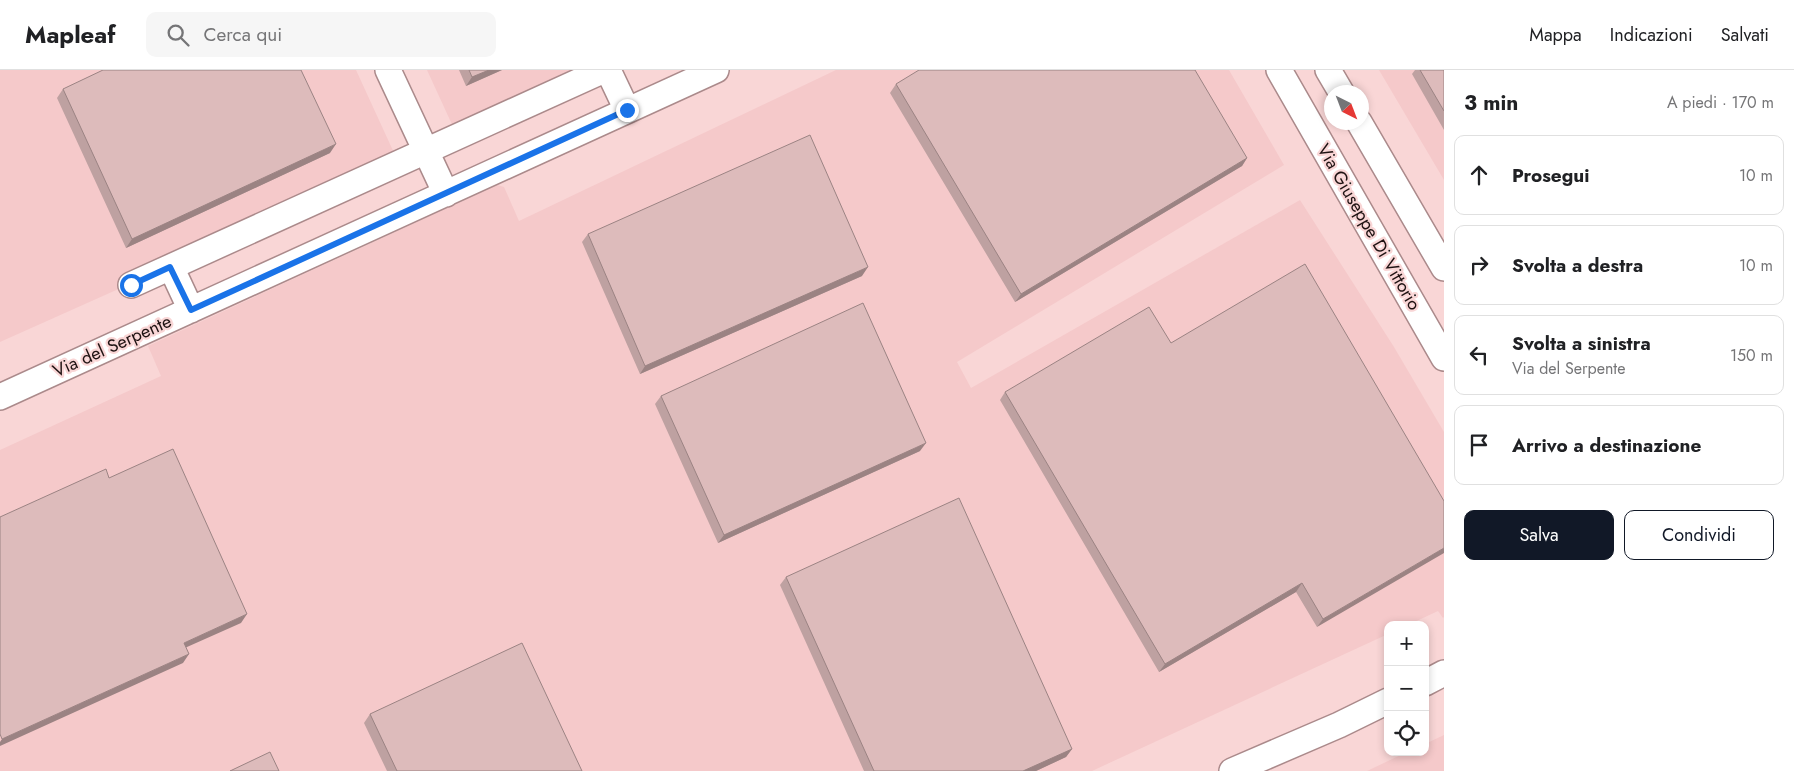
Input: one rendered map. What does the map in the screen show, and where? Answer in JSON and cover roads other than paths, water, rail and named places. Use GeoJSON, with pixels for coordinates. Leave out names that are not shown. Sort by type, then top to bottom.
{"type":"FeatureCollection","features":[{"type":"Feature","properties":{"kind":"street"},"geometry":{"type":"LineString","coordinates":[[388,70],[446,194]]}},
{"type":"Feature","properties":{"kind":"street"},"geometry":{"type":"LineString","coordinates":[[131,285],[604,70]]}},
{"type":"Feature","properties":{"kind":"street"},"geometry":{"type":"LineString","coordinates":[[608,70],[627,110]]}},
{"type":"Feature","properties":{"kind":"street","name":"Via del Serpente"},"geometry":{"type":"LineString","coordinates":[[0,397],[716,70]]}},
{"type":"Feature","properties":{"kind":"street","name":"Via Giuseppe Di Vittorio"},"geometry":{"type":"LineString","coordinates":[[1279,70],[1444,358]]}},
{"type":"Feature","properties":{"kind":"street"},"geometry":{"type":"LineString","coordinates":[[1328,70],[1338,85]]}},
{"type":"Feature","properties":{"kind":"street"},"geometry":{"type":"LineString","coordinates":[[1364,130],[1444,268]]}},
{"type":"Feature","properties":{"kind":"street"},"geometry":{"type":"LineString","coordinates":[[170,267],[191,310]]}},
{"type":"Feature","properties":{"kind":"street"},"geometry":{"type":"LineString","coordinates":[[1429,681],[1444,673]]}},
{"type":"Feature","properties":{"kind":"street"},"geometry":{"type":"LineString","coordinates":[[1232,771],[1339,726],[1384,703]]}}]}
